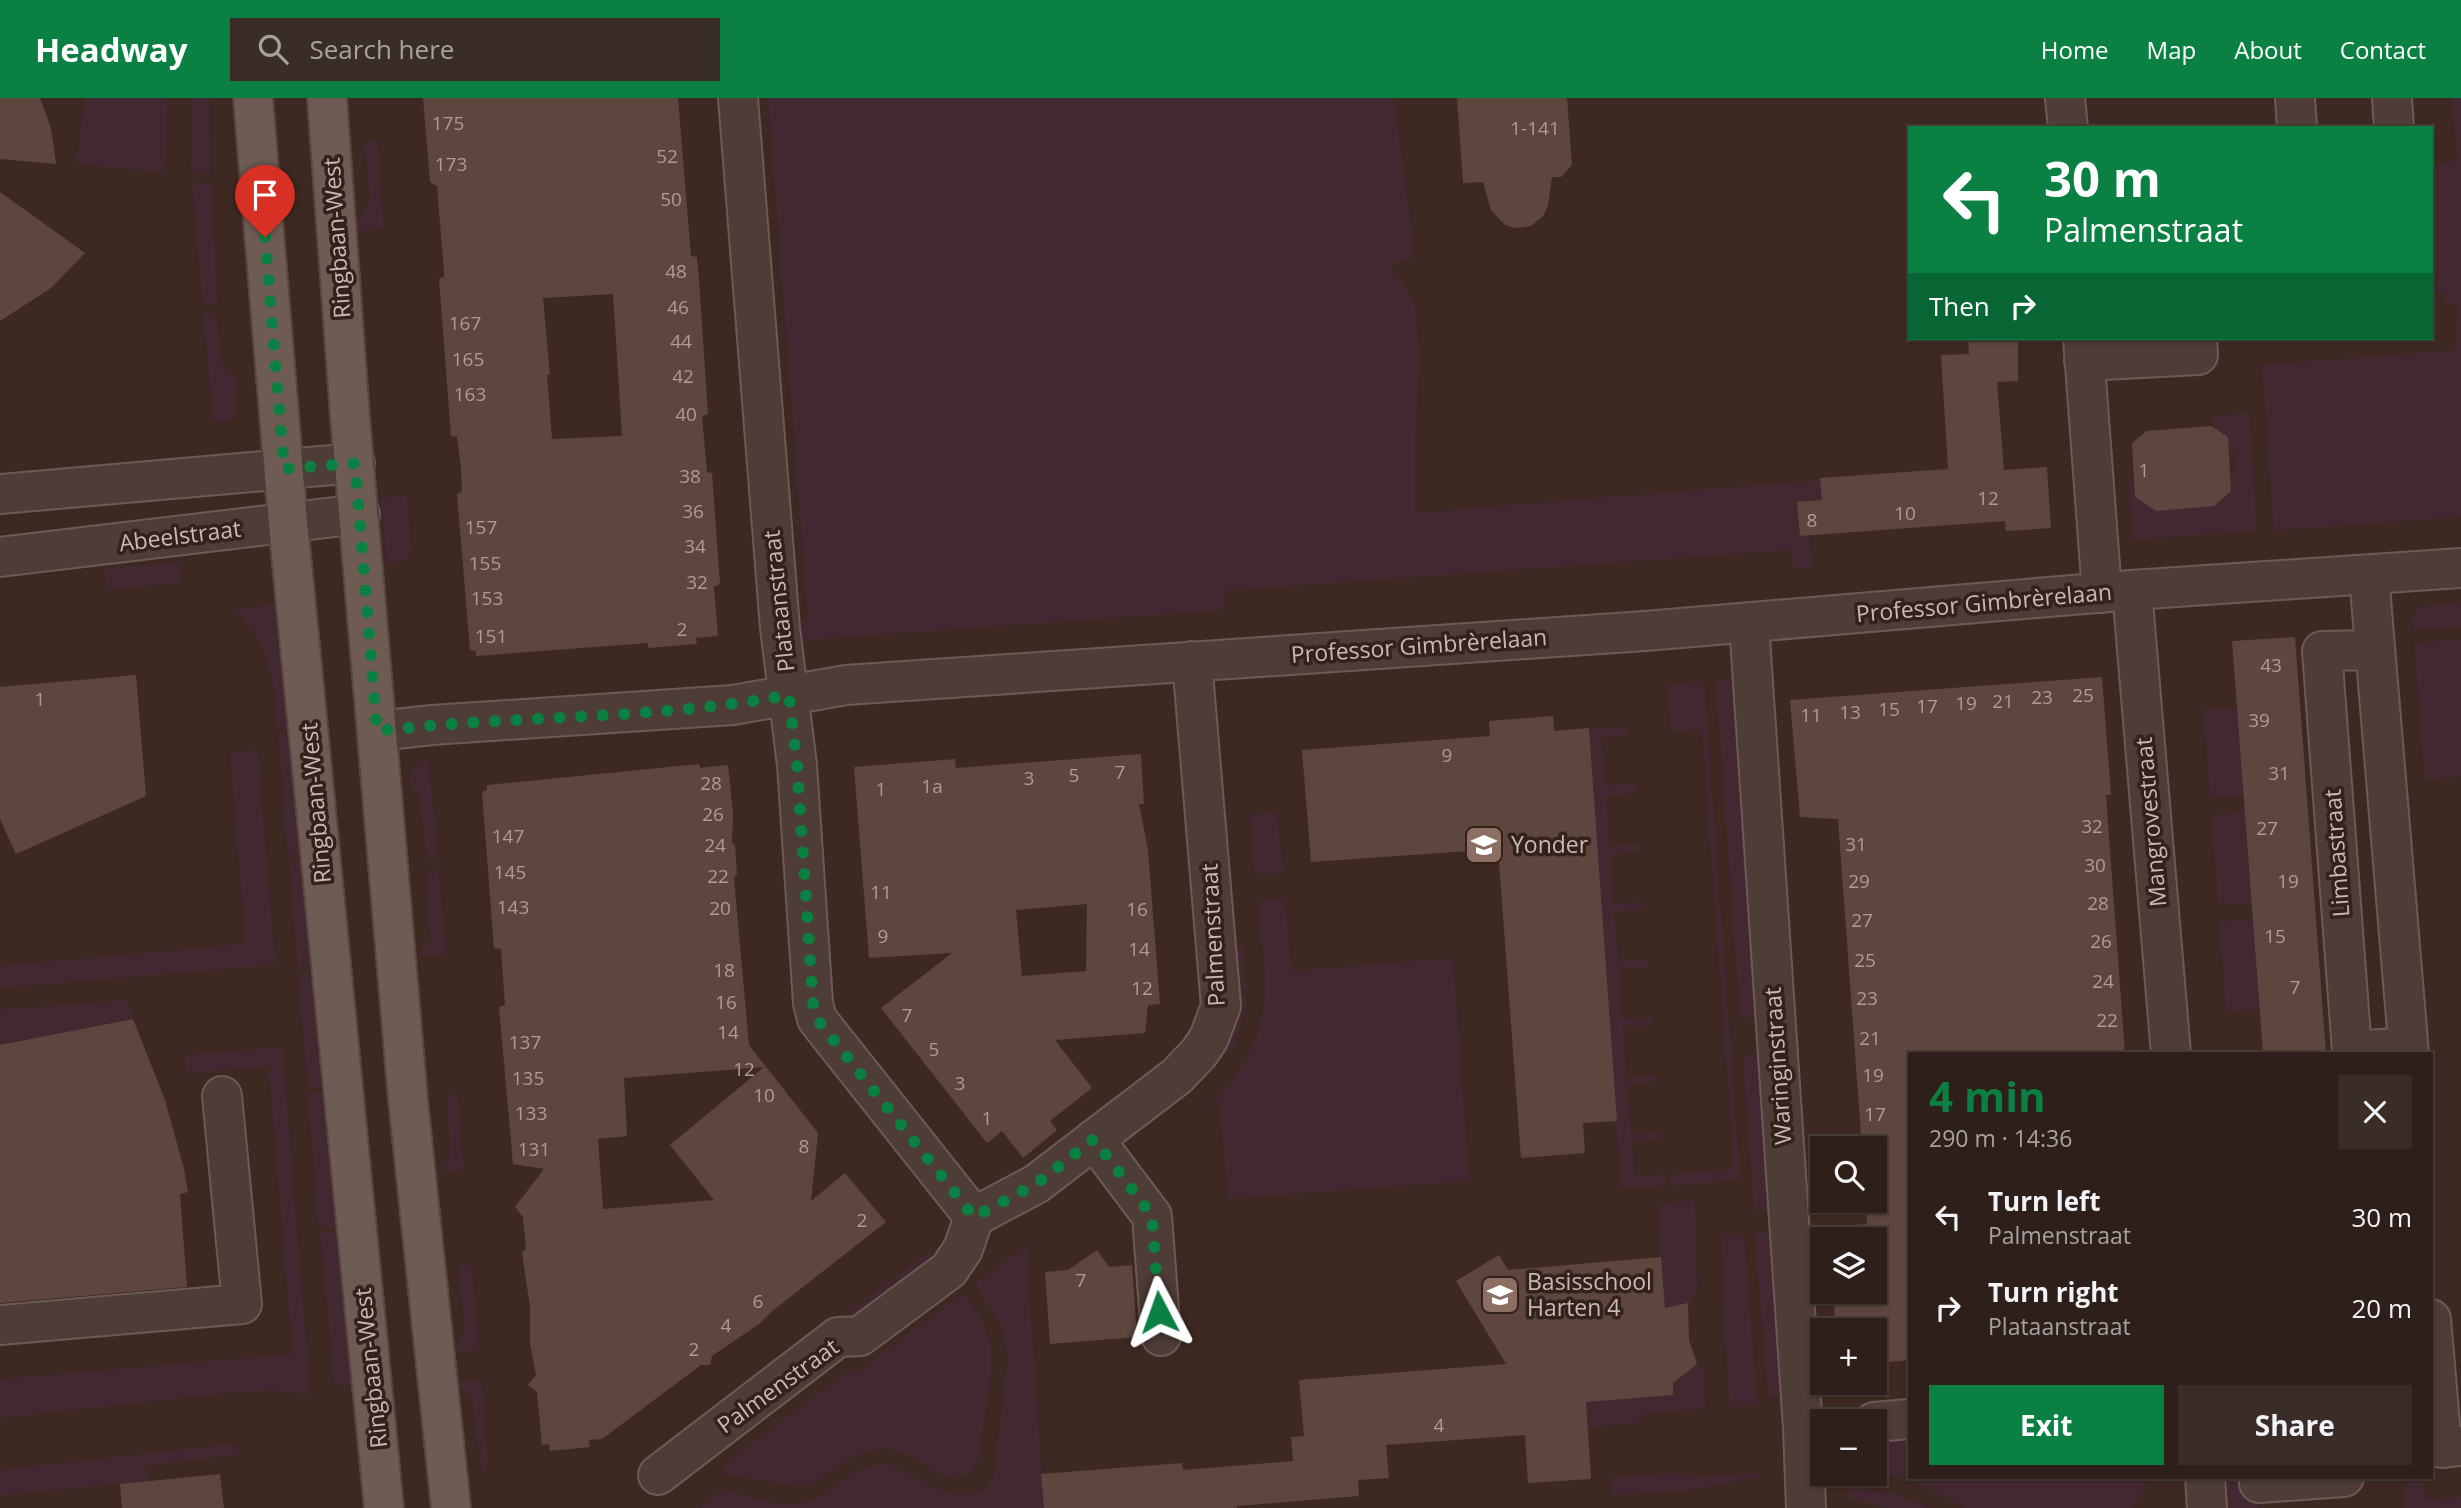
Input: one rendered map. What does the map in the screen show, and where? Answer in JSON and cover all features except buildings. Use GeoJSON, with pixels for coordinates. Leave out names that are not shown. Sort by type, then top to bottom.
{"type":"FeatureCollection","features":[{"type":"Feature","properties":{"kind":"main road","name":"Ringbaan-West"},"geometry":{"type":"LineString","coordinates":[[253,98],[289,523],[384,1508]]}},
{"type":"Feature","properties":{"kind":"main road","name":"Ringbaan-West"},"geometry":{"type":"LineString","coordinates":[[327,98],[408,1100],[451,1508]]}},
{"type":"Feature","properties":{"kind":"street","name":"Plataanstraat"},"geometry":{"type":"LineString","coordinates":[[738,98],[780,628],[797,765],[813,1003],[817,1019],[974,1217]]}},
{"type":"Feature","properties":{"kind":"street"},"geometry":{"type":"LineString","coordinates":[[2065,98],[2067,126]]}},
{"type":"Feature","properties":{"kind":"street"},"geometry":{"type":"LineString","coordinates":[[2295,98],[2297,126]]}},
{"type":"Feature","properties":{"kind":"street"},"geometry":{"type":"LineString","coordinates":[[2392,98],[2394,126]]}},
{"type":"Feature","properties":{"kind":"street"},"geometry":{"type":"LineString","coordinates":[[2083,349],[2198,355],[2197,340]]}},
{"type":"Feature","properties":{"kind":"street","name":"Mangrovestraat"},"geometry":{"type":"LineString","coordinates":[[2083,349],[2117,591],[2171,1052]]}},
{"type":"Feature","properties":{"kind":"street"},"geometry":{"type":"LineString","coordinates":[[0,494],[355,463]]}},
{"type":"Feature","properties":{"kind":"street","name":"Abeelstraat"},"geometry":{"type":"LineString","coordinates":[[0,557],[360,514]]}},
{"type":"Feature","properties":{"kind":"street","name":"Professor Gimbrèrelaan"},"geometry":{"type":"LineString","coordinates":[[377,731],[733,705],[846,685],[1749,623],[2117,591],[2461,568]]}},
{"type":"Feature","properties":{"kind":"street","name":"Limbastraat"},"geometry":{"type":"LineString","coordinates":[[2369,575],[2408,1050],[2352,1051],[2322,651],[2375,650]]}},
{"type":"Feature","properties":{"kind":"street","name":"Waringinstraat"},"geometry":{"type":"LineString","coordinates":[[1749,623],[1812,1409]]}},
{"type":"Feature","properties":{"kind":"street","name":"Palmenstraat"},"geometry":{"type":"LineString","coordinates":[[658,1475],[838,1337],[860,1336],[949,1270],[963,1249],[974,1217],[1036,1184],[1177,1076],[1209,1038],[1221,1006],[1192,661]]}},
{"type":"Feature","properties":{"kind":"street"},"geometry":{"type":"LineString","coordinates":[[0,1325],[242,1304],[222,1096]]}},
{"type":"Feature","properties":{"kind":"street"},"geometry":{"type":"LineString","coordinates":[[1094,1139],[1152,1216],[1160,1336]]}},
{"type":"Feature","properties":{"kind":"street"},"geometry":{"type":"LineString","coordinates":[[2433,1365],[2444,1448]]}},
{"type":"Feature","properties":{"kind":"street"},"geometry":{"type":"LineString","coordinates":[[1887,1421],[1908,1419]]}},
{"type":"Feature","properties":{"kind":"street","name":"Waringinstraat"},"geometry":{"type":"LineString","coordinates":[[1806,1508],[1810,1462]]}},
{"type":"Feature","properties":{"kind":"street"},"geometry":{"type":"LineString","coordinates":[[2205,1479],[2207,1508]]}},
{"type":"Feature","properties":{"kind":"street"},"geometry":{"type":"LineString","coordinates":[[2259,1483],[2316,1479]]}},
{"type":"Feature","properties":{"kind":"shaded area"},"geometry":{"type":"Polygon","coordinates":[[[84,98],[167,98],[166,173],[77,164],[84,98]]]}},
{"type":"Feature","properties":{"kind":"shaded area"},"geometry":{"type":"Polygon","coordinates":[[[192,98],[209,98],[210,174],[191,174],[192,98]]]}},
{"type":"Feature","properties":{"kind":"shaded area"},"geometry":{"type":"Polygon","coordinates":[[[768,98],[1394,98],[1415,259],[1391,264],[1415,305],[1419,356],[1415,513],[1844,478],[1799,527],[1800,537],[1809,536],[1811,568],[1793,569],[1791,550],[1224,591],[1225,610],[794,641],[794,622],[808,621],[768,98]]]}},
{"type":"Feature","properties":{"kind":"shaded area"},"geometry":{"type":"Polygon","coordinates":[[[2452,98],[2461,98],[2461,517],[2274,531],[2262,365],[2455,350],[2457,305],[2445,304],[2445,293],[2433,293],[2433,164],[2457,162],[2452,98]]]}},
{"type":"Feature","properties":{"kind":"shaded area"},"geometry":{"type":"Polygon","coordinates":[[[377,140],[384,229],[358,231],[358,221],[370,203],[365,143],[377,140]]]}},
{"type":"Feature","properties":{"kind":"shaded area"},"geometry":{"type":"Polygon","coordinates":[[[192,182],[212,184],[217,304],[203,306],[192,182]]]}},
{"type":"Feature","properties":{"kind":"shaded area"},"geometry":{"type":"Polygon","coordinates":[[[216,313],[221,362],[237,380],[234,420],[213,422],[204,314],[216,313]]]}},
{"type":"Feature","properties":{"kind":"shaded area"},"geometry":{"type":"Polygon","coordinates":[[[2249,413],[2257,531],[2133,540],[2128,483],[2134,483],[2135,497],[2148,505],[2221,501],[2231,491],[2230,475],[2236,474],[2235,452],[2229,453],[2214,429],[2213,416],[2249,413]]]}},
{"type":"Feature","properties":{"kind":"shaded area"},"geometry":{"type":"Polygon","coordinates":[[[407,496],[411,554],[405,561],[387,564],[381,498],[407,496]]]}},
{"type":"Feature","properties":{"kind":"shaded area"},"geometry":{"type":"Polygon","coordinates":[[[178,562],[180,583],[107,590],[104,569],[178,562]]]}},
{"type":"Feature","properties":{"kind":"shaded area"},"geometry":{"type":"Polygon","coordinates":[[[2461,602],[2461,627],[2414,630],[2413,616],[2417,607],[2461,602]]]}},
{"type":"Feature","properties":{"kind":"shaded area"},"geometry":{"type":"Polygon","coordinates":[[[274,604],[287,727],[278,729],[272,679],[265,654],[237,612],[238,609],[274,604]]]}},
{"type":"Feature","properties":{"kind":"shaded area"},"geometry":{"type":"Polygon","coordinates":[[[2461,640],[2461,777],[2425,780],[2414,643],[2461,640]]]}},
{"type":"Feature","properties":{"kind":"shaded area"},"geometry":{"type":"Polygon","coordinates":[[[1733,680],[1757,1017],[1740,1018],[1716,681],[1733,680]]]}},
{"type":"Feature","properties":{"kind":"shaded area"},"geometry":{"type":"Polygon","coordinates":[[[1704,681],[1740,1180],[1672,1186],[1671,1174],[1734,1169],[1702,730],[1671,731],[1668,684],[1704,681]]]}},
{"type":"Feature","properties":{"kind":"shaded area"},"geometry":{"type":"Polygon","coordinates":[[[2237,707],[2244,795],[2210,798],[2204,709],[2237,707]]]}},
{"type":"Feature","properties":{"kind":"shaded area"},"geometry":{"type":"Polygon","coordinates":[[[1628,726],[1628,735],[1601,738],[1605,786],[1635,784],[1636,793],[1606,796],[1609,846],[1639,844],[1640,851],[1610,855],[1614,904],[1643,902],[1644,909],[1614,912],[1618,962],[1648,959],[1648,967],[1619,969],[1622,1019],[1652,1017],[1652,1025],[1623,1027],[1626,1077],[1656,1075],[1657,1082],[1627,1085],[1631,1134],[1660,1133],[1661,1140],[1632,1143],[1634,1176],[1665,1174],[1666,1186],[1621,1189],[1589,729],[1628,726]]]}},
{"type":"Feature","properties":{"kind":"shaded area"},"geometry":{"type":"Polygon","coordinates":[[[287,732],[299,854],[288,855],[278,733],[287,732]]]}},
{"type":"Feature","properties":{"kind":"shaded area"},"geometry":{"type":"Polygon","coordinates":[[[257,749],[275,965],[0,988],[0,966],[246,944],[230,754],[257,749]]]}},
{"type":"Feature","properties":{"kind":"shaded area"},"geometry":{"type":"Polygon","coordinates":[[[428,757],[438,859],[427,860],[420,797],[408,783],[413,770],[428,757]]]}},
{"type":"Feature","properties":{"kind":"shaded area"},"geometry":{"type":"Polygon","coordinates":[[[1277,812],[1283,873],[1255,875],[1250,815],[1277,812]]]}},
{"type":"Feature","properties":{"kind":"shaded area"},"geometry":{"type":"Polygon","coordinates":[[[2245,812],[2252,903],[2218,905],[2212,815],[2245,812]]]}},
{"type":"Feature","properties":{"kind":"shaded area"},"geometry":{"type":"Polygon","coordinates":[[[300,858],[309,968],[298,968],[289,859],[300,858]]]}},
{"type":"Feature","properties":{"kind":"shaded area"},"geometry":{"type":"Polygon","coordinates":[[[438,868],[446,955],[418,957],[431,939],[426,871],[438,868]]]}},
{"type":"Feature","properties":{"kind":"shaded area"},"geometry":{"type":"Polygon","coordinates":[[[1285,898],[1291,971],[1453,958],[1469,1181],[1228,1199],[1219,1098],[1195,1116],[1220,1094],[1237,1073],[1251,1049],[1261,1022],[1265,980],[1257,900],[1285,898]]]}},
{"type":"Feature","properties":{"kind":"shaded area"},"geometry":{"type":"Polygon","coordinates":[[[2253,920],[2259,1009],[2226,1012],[2220,922],[2253,920]]]}},
{"type":"Feature","properties":{"kind":"shaded area"},"geometry":{"type":"Polygon","coordinates":[[[1244,946],[1246,1008],[1231,1055],[1218,1048],[1234,948],[1244,946]]]}},
{"type":"Feature","properties":{"kind":"shaded area"},"geometry":{"type":"Polygon","coordinates":[[[310,971],[321,1087],[308,1088],[298,973],[310,971]]]}},
{"type":"Feature","properties":{"kind":"shaded area"},"geometry":{"type":"Polygon","coordinates":[[[126,1000],[133,1019],[0,1045],[0,1010],[126,1000]]]}},
{"type":"Feature","properties":{"kind":"shaded area"},"geometry":{"type":"Polygon","coordinates":[[[282,1047],[310,1395],[274,1390],[239,1392],[0,1418],[0,1379],[293,1354],[269,1066],[186,1074],[184,1055],[282,1047]]]}},
{"type":"Feature","properties":{"kind":"shaded area"},"geometry":{"type":"Polygon","coordinates":[[[1760,1055],[1772,1211],[1754,1212],[1743,1056],[1760,1055]]]}},
{"type":"Feature","properties":{"kind":"shaded area"},"geometry":{"type":"Polygon","coordinates":[[[322,1091],[336,1226],[319,1228],[308,1093],[322,1091]]]}},
{"type":"Feature","properties":{"kind":"shaded area"},"geometry":{"type":"Polygon","coordinates":[[[447,1094],[457,1094],[464,1170],[442,1172],[450,1157],[447,1094]]]}},
{"type":"Feature","properties":{"kind":"shaded area"},"geometry":{"type":"Polygon","coordinates":[[[1695,1200],[1697,1290],[1688,1306],[1665,1307],[1658,1204],[1695,1200]]]}},
{"type":"Feature","properties":{"kind":"shaded area"},"geometry":{"type":"Polygon","coordinates":[[[1070,1213],[1026,1247],[1044,1508],[700,1508],[722,1489],[781,1504],[801,1503],[823,1494],[854,1473],[876,1465],[894,1467],[929,1486],[952,1493],[970,1494],[985,1488],[994,1474],[1008,1358],[1002,1328],[976,1286],[977,1282],[1070,1213]]]}},
{"type":"Feature","properties":{"kind":"shaded area"},"geometry":{"type":"Polygon","coordinates":[[[337,1230],[352,1384],[335,1386],[320,1232],[337,1230]]]}},
{"type":"Feature","properties":{"kind":"shaded area"},"geometry":{"type":"Polygon","coordinates":[[[1773,1231],[1785,1396],[1768,1397],[1755,1233],[1773,1231]]]}},
{"type":"Feature","properties":{"kind":"shaded area"},"geometry":{"type":"Polygon","coordinates":[[[1744,1233],[1757,1405],[1729,1407],[1721,1235],[1744,1233]]]}},
{"type":"Feature","properties":{"kind":"shaded area"},"geometry":{"type":"Polygon","coordinates":[[[931,1250],[939,1261],[854,1317],[848,1312],[931,1250]]]}},
{"type":"Feature","properties":{"kind":"shaded area"},"geometry":{"type":"Polygon","coordinates":[[[471,1264],[479,1350],[452,1352],[465,1331],[459,1266],[471,1264]]]}},
{"type":"Feature","properties":{"kind":"shaded area"},"geometry":{"type":"Polygon","coordinates":[[[963,1293],[981,1319],[991,1344],[991,1371],[979,1458],[968,1473],[951,1478],[905,1453],[883,1449],[858,1455],[800,1487],[724,1474],[724,1463],[851,1368],[856,1374],[963,1293]]]}},
{"type":"Feature","properties":{"kind":"shaded area"},"geometry":{"type":"Polygon","coordinates":[[[1697,1363],[1704,1371],[1705,1409],[1639,1414],[1639,1423],[1591,1427],[1591,1430],[1588,1430],[1580,1402],[1673,1395],[1671,1365],[1697,1363]]]}},
{"type":"Feature","properties":{"kind":"shaded area"},"geometry":{"type":"Polygon","coordinates":[[[481,1379],[489,1471],[482,1472],[472,1399],[456,1382],[481,1379]]]}},
{"type":"Feature","properties":{"kind":"shaded area"},"geometry":{"type":"Polygon","coordinates":[[[1908,1430],[1908,1479],[2151,1479],[2133,1508],[1966,1508],[1917,1482],[1887,1474],[1887,1432],[1908,1430]]]}},
{"type":"Feature","properties":{"kind":"shaded area"},"geometry":{"type":"Polygon","coordinates":[[[231,1444],[244,1454],[145,1466],[147,1481],[0,1496],[0,1470],[231,1444]]]}},
{"type":"Feature","properties":{"kind":"shaded area"},"geometry":{"type":"Polygon","coordinates":[[[1683,1473],[1683,1478],[1761,1473],[1762,1477],[1683,1491],[1613,1495],[1611,1477],[1683,1473]]]}},
{"type":"Feature","properties":{"kind":"shaded area"},"geometry":{"type":"Polygon","coordinates":[[[2223,1479],[2256,1479],[2258,1508],[2225,1508],[2223,1479]]]}},
{"type":"Feature","properties":{"kind":"shaded area"},"geometry":{"type":"Polygon","coordinates":[[[2411,1479],[2423,1479],[2425,1500],[2461,1497],[2461,1508],[2406,1508],[2405,1487],[2411,1479]]]}},
{"type":"Feature","properties":{"kind":"shaded area"},"geometry":{"type":"Polygon","coordinates":[[[1847,1488],[1890,1492],[1931,1508],[1892,1508],[1847,1499],[1847,1488]]]}},
{"type":"Feature","properties":{"kind":"place","name":"Yonder"},"geometry":{"type":"Point","coordinates":[1484,845]}},
{"type":"Feature","properties":{"kind":"place","name":"Basisschool Harten 4"},"geometry":{"type":"Point","coordinates":[1500,1295]}},
{"type":"Feature","properties":{"kind":"route"},"geometry":{"type":"LineString","coordinates":[[265,237],[284,469],[355,463],[377,731],[733,705],[789,695],[797,765],[813,1003],[817,1019],[974,1217],[1036,1184],[1094,1139],[1152,1216],[1159,1312]]}}]}
